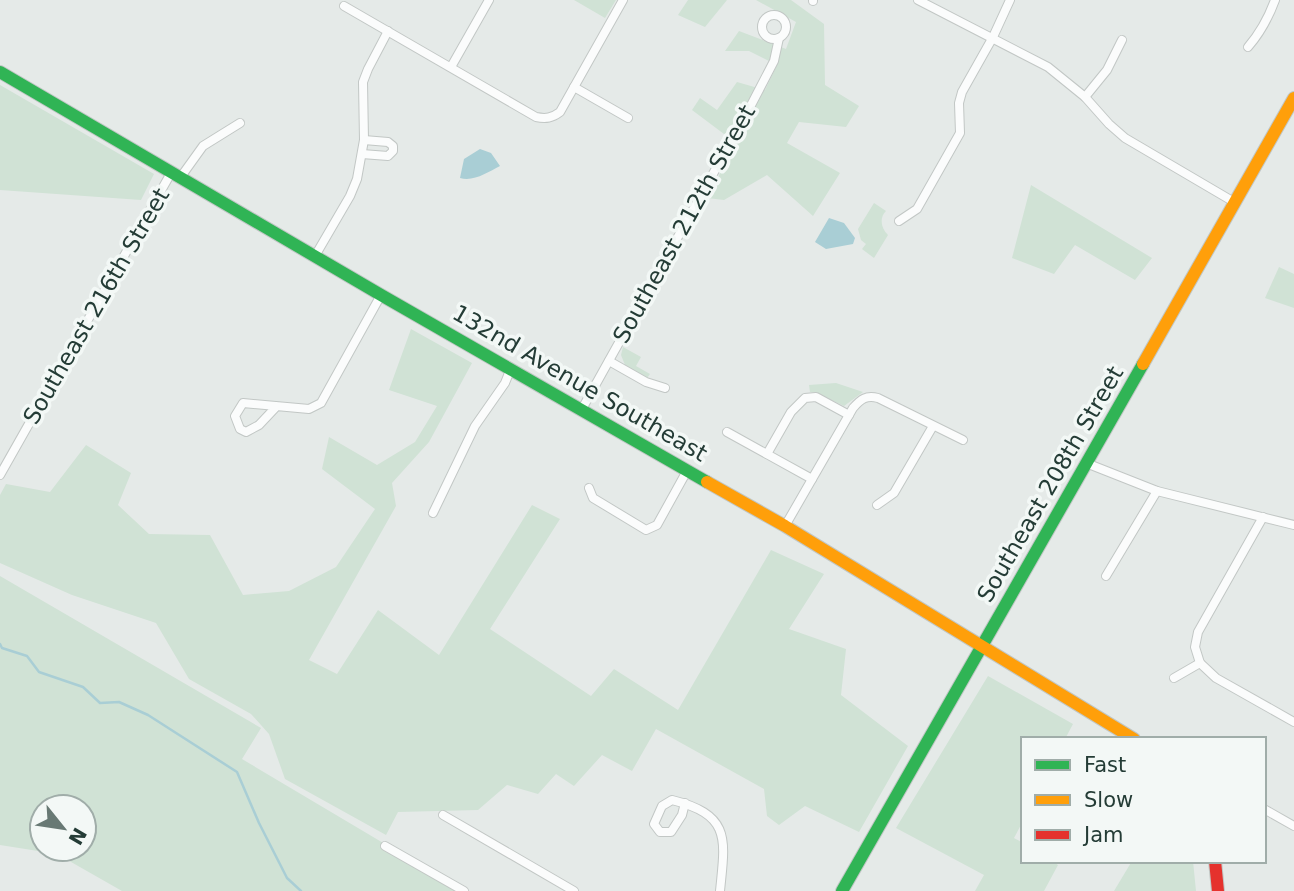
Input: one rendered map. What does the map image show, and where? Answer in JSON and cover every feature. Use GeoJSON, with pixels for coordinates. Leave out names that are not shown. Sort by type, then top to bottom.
{"type":"FeatureCollection","features":[{"type":"Feature","properties":{"kind":"main road","name":"132nd Avenue Southeast"},"geometry":{"type":"LineString","coordinates":[[0,72],[381,295],[785,526],[1131,737]]}},
{"type":"Feature","properties":{"kind":"main road","name":"Southeast 208th Street"},"geometry":{"type":"LineString","coordinates":[[842,891],[1294,98]]}},
{"type":"Feature","properties":{"kind":"main road"},"geometry":{"type":"LineString","coordinates":[[1215,863],[1218,891]]}},
{"type":"Feature","properties":{"kind":"street"},"geometry":{"type":"LineString","coordinates":[[451,67],[489,0]]}},
{"type":"Feature","properties":{"kind":"street"},"geometry":{"type":"LineString","coordinates":[[344,6],[536,117],[551,118],[560,112],[624,0]]}},
{"type":"Feature","properties":{"kind":"street"},"geometry":{"type":"LineString","coordinates":[[918,0],[1048,67],[1085,97],[1125,138],[1234,202]]}},
{"type":"Feature","properties":{"kind":"street"},"geometry":{"type":"LineString","coordinates":[[899,221],[917,209],[960,133],[959,103],[962,92],[1010,0]]}},
{"type":"Feature","properties":{"kind":"street"},"geometry":{"type":"LineString","coordinates":[[1248,47],[1260,34],[1275,0]]}},
{"type":"Feature","properties":{"kind":"street"},"geometry":{"type":"LineString","coordinates":[[315,256],[357,179],[364,140],[363,82],[388,31]]}},
{"type":"Feature","properties":{"kind":"street","name":"Southeast 212th Street"},"geometry":{"type":"LineString","coordinates":[[582,409],[748,111],[774,61],[779,38]]}},
{"type":"Feature","properties":{"kind":"street"},"geometry":{"type":"LineString","coordinates":[[1085,97],[1107,70],[1122,40]]}},
{"type":"Feature","properties":{"kind":"street"},"geometry":{"type":"LineString","coordinates":[[574,87],[628,118]]}},
{"type":"Feature","properties":{"kind":"street","name":"Southeast 216th Street"},"geometry":{"type":"LineString","coordinates":[[0,475],[176,175],[203,146],[240,123]]}},
{"type":"Feature","properties":{"kind":"street"},"geometry":{"type":"LineString","coordinates":[[362,154],[388,156],[393,151],[393,146],[388,142],[364,140]]}},
{"type":"Feature","properties":{"kind":"street"},"geometry":{"type":"LineString","coordinates":[[276,407],[259,425],[246,432],[240,429],[235,416],[243,403],[309,409],[321,402],[381,295]]}},
{"type":"Feature","properties":{"kind":"street"},"geometry":{"type":"LineString","coordinates":[[609,361],[646,382],[665,388]]}},
{"type":"Feature","properties":{"kind":"street"},"geometry":{"type":"LineString","coordinates":[[433,513],[475,426],[505,383],[511,368]]}},
{"type":"Feature","properties":{"kind":"street"},"geometry":{"type":"LineString","coordinates":[[767,454],[791,412],[806,398],[816,397],[849,415]]}},
{"type":"Feature","properties":{"kind":"street"},"geometry":{"type":"LineString","coordinates":[[785,526],[849,415],[856,404],[866,397],[878,398],[963,440]]}},
{"type":"Feature","properties":{"kind":"street"},"geometry":{"type":"LineString","coordinates":[[877,505],[894,494],[933,426]]}},
{"type":"Feature","properties":{"kind":"street"},"geometry":{"type":"LineString","coordinates":[[727,432],[812,480]]}},
{"type":"Feature","properties":{"kind":"street"},"geometry":{"type":"LineString","coordinates":[[1086,463],[1157,491],[1294,525]]}},
{"type":"Feature","properties":{"kind":"street"},"geometry":{"type":"LineString","coordinates":[[589,488],[593,498],[646,530],[657,525],[688,469]]}},
{"type":"Feature","properties":{"kind":"street"},"geometry":{"type":"LineString","coordinates":[[1107,576],[1157,491]]}},
{"type":"Feature","properties":{"kind":"street"},"geometry":{"type":"LineString","coordinates":[[1263,517],[1198,632],[1195,647],[1200,663],[1216,678],[1294,722]]}},
{"type":"Feature","properties":{"kind":"street"},"geometry":{"type":"LineString","coordinates":[[1174,678],[1200,663]]}},
{"type":"Feature","properties":{"kind":"street"},"geometry":{"type":"LineString","coordinates":[[685,803],[674,829],[665,833],[657,830],[655,818],[666,802],[672,800],[685,803],[711,817],[723,834],[720,891]]}},
{"type":"Feature","properties":{"kind":"street"},"geometry":{"type":"LineString","coordinates":[[1266,810],[1294,826]]}},
{"type":"Feature","properties":{"kind":"street"},"geometry":{"type":"LineString","coordinates":[[443,815],[574,891]]}},
{"type":"Feature","properties":{"kind":"street"},"geometry":{"type":"LineString","coordinates":[[385,846],[464,891]]}},
{"type":"Feature","properties":{"kind":"green space"},"geometry":{"type":"Polygon","coordinates":[[[574,0],[616,0],[605,18],[574,0]]]}},
{"type":"Feature","properties":{"kind":"green space"},"geometry":{"type":"Polygon","coordinates":[[[688,0],[727,0],[705,27],[678,15],[688,0]]]}},
{"type":"Feature","properties":{"kind":"green space"},"geometry":{"type":"Polygon","coordinates":[[[756,0],[791,0],[824,24],[825,85],[859,106],[846,127],[799,122],[787,143],[840,173],[813,216],[767,175],[724,200],[707,198],[736,143],[692,110],[700,98],[717,110],[737,82],[765,90],[777,65],[749,51],[725,51],[739,31],[786,49],[796,22],[756,0]]]}},
{"type":"Feature","properties":{"kind":"green space"},"geometry":{"type":"Polygon","coordinates":[[[0,85],[154,174],[141,200],[0,190],[0,85]]]}},
{"type":"Feature","properties":{"kind":"green space"},"geometry":{"type":"Polygon","coordinates":[[[1031,185],[1152,258],[1135,280],[1075,245],[1054,274],[1012,258],[1031,185]]]}},
{"type":"Feature","properties":{"kind":"green space"},"geometry":{"type":"Polygon","coordinates":[[[874,203],[886,211],[882,223],[888,235],[874,258],[862,249],[866,244],[861,240],[858,229],[874,203]]]}},
{"type":"Feature","properties":{"kind":"green space"},"geometry":{"type":"Polygon","coordinates":[[[1279,267],[1294,274],[1294,308],[1265,298],[1279,267]]]}},
{"type":"Feature","properties":{"kind":"green space"},"geometry":{"type":"Polygon","coordinates":[[[411,329],[472,363],[429,442],[392,483],[396,506],[309,660],[337,674],[378,610],[439,655],[532,505],[560,519],[490,629],[591,696],[614,669],[678,710],[771,550],[824,574],[789,629],[846,649],[841,695],[908,746],[859,832],[805,806],[779,825],[767,816],[764,789],[656,729],[632,771],[602,755],[574,786],[556,774],[538,794],[507,785],[478,810],[398,812],[386,835],[285,779],[269,734],[251,714],[189,679],[156,623],[72,595],[0,563],[0,495],[6,484],[50,492],[86,445],[131,473],[118,505],[149,534],[210,535],[243,595],[289,591],[336,567],[375,509],[322,469],[329,437],[377,465],[415,442],[437,406],[389,390],[411,329]]]}},
{"type":"Feature","properties":{"kind":"green space"},"geometry":{"type":"Polygon","coordinates":[[[623,347],[641,357],[636,366],[650,374],[647,378],[625,365],[621,355],[623,347]]]}},
{"type":"Feature","properties":{"kind":"green space"},"geometry":{"type":"Polygon","coordinates":[[[836,383],[863,392],[844,406],[810,392],[809,385],[836,383]]]}},
{"type":"Feature","properties":{"kind":"green space"},"geometry":{"type":"Polygon","coordinates":[[[0,576],[261,728],[242,759],[469,891],[122,891],[73,863],[98,863],[98,793],[28,793],[28,849],[0,845],[0,576]]]}},
{"type":"Feature","properties":{"kind":"green space"},"geometry":{"type":"Polygon","coordinates":[[[988,676],[1073,724],[1066,737],[1021,737],[1021,825],[1014,838],[1021,842],[1021,863],[1058,865],[1044,891],[975,891],[984,875],[896,828],[988,676]]]}},
{"type":"Feature","properties":{"kind":"green space"},"geometry":{"type":"Polygon","coordinates":[[[1131,863],[1193,863],[1196,891],[1114,891],[1131,863]]]}},
{"type":"Feature","properties":{"kind":"water"},"geometry":{"type":"Polygon","coordinates":[[[480,149],[491,153],[500,166],[476,178],[460,178],[464,159],[480,149]]]}},
{"type":"Feature","properties":{"kind":"water"},"geometry":{"type":"Polygon","coordinates":[[[829,218],[844,223],[855,238],[853,244],[826,249],[815,242],[829,218]]]}},
{"type":"Feature","properties":{"kind":"waterway"},"geometry":{"type":"LineString","coordinates":[[0,644],[2,648],[27,656],[39,672],[83,687],[100,703],[119,702],[148,715],[237,772],[287,878],[301,891]]}},
{"type":"Feature","properties":{"kind":"traffic: fast"},"geometry":{"type":"LineString","coordinates":[[0,72],[707,482]]}},
{"type":"Feature","properties":{"kind":"traffic: fast"},"geometry":{"type":"LineString","coordinates":[[842,891],[1143,364]]}},
{"type":"Feature","properties":{"kind":"traffic: slow"},"geometry":{"type":"LineString","coordinates":[[1143,364],[1294,98]]}},
{"type":"Feature","properties":{"kind":"traffic: slow"},"geometry":{"type":"LineString","coordinates":[[707,482],[785,526],[1131,737]]}},
{"type":"Feature","properties":{"kind":"traffic: jam"},"geometry":{"type":"LineString","coordinates":[[1215,863],[1218,891]]}}]}
